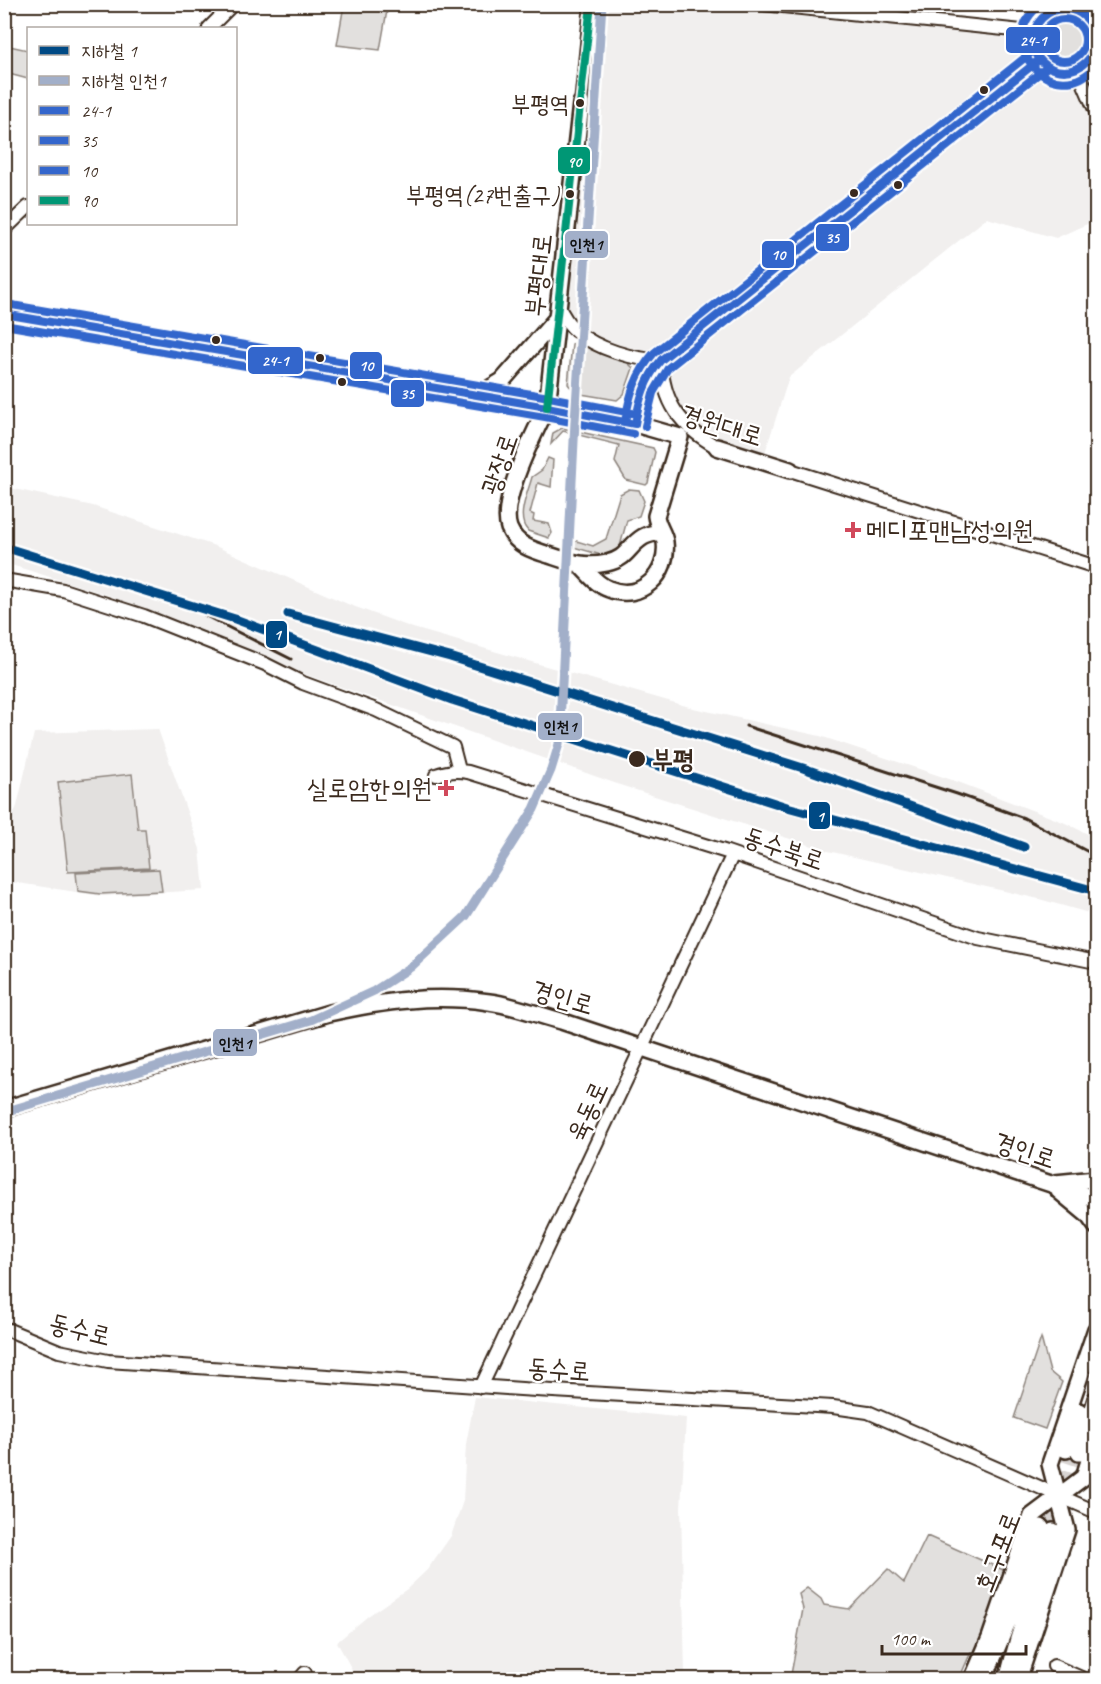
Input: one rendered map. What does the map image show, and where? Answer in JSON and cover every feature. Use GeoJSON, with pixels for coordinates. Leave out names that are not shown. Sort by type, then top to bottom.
{"type":"FeatureCollection","features":[{"type":"Feature","properties":{"kind":"main road","name":"부평대로"},"geometry":{"type":"LineString","coordinates":[[547,407],[580,103]]}},
{"type":"Feature","properties":{"kind":"main road"},"geometry":{"type":"LineString","coordinates":[[468,394],[487,390],[502,381],[558,313]]}},
{"type":"Feature","properties":{"kind":"main road","name":"경원대로"},"geometry":{"type":"LineString","coordinates":[[4,314],[547,407],[635,424],[680,437]]}},
{"type":"Feature","properties":{"kind":"main road"},"geometry":{"type":"LineString","coordinates":[[635,424],[645,381],[661,360]]}},
{"type":"Feature","properties":{"kind":"main road","name":"광장로"},"geometry":{"type":"LineString","coordinates":[[547,407],[528,445],[512,490],[508,505],[509,527],[515,538],[525,547],[580,566],[601,586],[618,592],[636,591],[646,587],[660,573],[665,542],[657,524],[657,509],[680,437]]}},
{"type":"Feature","properties":{"kind":"main road","name":"경원대로"},"geometry":{"type":"LineString","coordinates":[[717,447],[790,470]]}},
{"type":"Feature","properties":{"kind":"main road","name":"광장로"},"geometry":{"type":"LineString","coordinates":[[580,566],[620,559],[642,537],[660,532]]}},
{"type":"Feature","properties":{"kind":"main road","name":"경인로"},"geometry":{"type":"LineString","coordinates":[[4,1109],[329,1013],[374,1004],[430,997],[491,1002],[642,1047],[1096,1199]]}},
{"type":"Feature","properties":{"kind":"main road"},"geometry":{"type":"LineString","coordinates":[[1049,1184],[1096,1179]]}},
{"type":"Feature","properties":{"kind":"main road"},"geometry":{"type":"LineString","coordinates":[[1049,1184],[1088,1215],[1096,1226]]}},
{"type":"Feature","properties":{"kind":"main road"},"geometry":{"type":"LineString","coordinates":[[1096,1329],[1050,1464],[1058,1496],[1084,1477],[1096,1438]]}},
{"type":"Feature","properties":{"kind":"main road"},"geometry":{"type":"LineString","coordinates":[[1096,1357],[1072,1451],[1096,1399]]}},
{"type":"Feature","properties":{"kind":"main road","name":"호구포로"},"geometry":{"type":"LineString","coordinates":[[972,1680],[990,1638],[1032,1516],[1058,1496],[1066,1530],[1018,1680]]}},
{"type":"Feature","properties":{"kind":"main road","name":"호구포로"},"geometry":{"type":"LineString","coordinates":[[984,1680],[1047,1529],[1007,1680]]}},
{"type":"Feature","properties":{"kind":"street"},"geometry":{"type":"LineString","coordinates":[[210,27],[234,4]]}},
{"type":"Feature","properties":{"kind":"street","name":"부평대로"},"geometry":{"type":"LineString","coordinates":[[580,103],[591,4]]}},
{"type":"Feature","properties":{"kind":"street"},"geometry":{"type":"LineString","coordinates":[[763,4],[877,10],[1033,32]]}},
{"type":"Feature","properties":{"kind":"street"},"geometry":{"type":"LineString","coordinates":[[1049,8],[1078,11],[1092,16],[1095,50],[1087,61],[1077,68],[1063,71],[1051,68],[1039,60],[1032,45],[1033,32],[1049,8]]}},
{"type":"Feature","properties":{"kind":"street"},"geometry":{"type":"LineString","coordinates":[[558,313],[582,336],[632,358],[661,360],[1039,60]]}},
{"type":"Feature","properties":{"kind":"street"},"geometry":{"type":"LineString","coordinates":[[1077,68],[1096,112]]}},
{"type":"Feature","properties":{"kind":"street"},"geometry":{"type":"LineString","coordinates":[[4,230],[27,208]]}},
{"type":"Feature","properties":{"kind":"street"},"geometry":{"type":"LineString","coordinates":[[661,360],[666,392],[676,414],[698,437],[717,447]]}},
{"type":"Feature","properties":{"kind":"street","name":"경원대로"},"geometry":{"type":"LineString","coordinates":[[680,437],[717,447]]}},
{"type":"Feature","properties":{"kind":"street","name":"경원대로"},"geometry":{"type":"LineString","coordinates":[[790,470],[1096,567]]}},
{"type":"Feature","properties":{"kind":"street"},"geometry":{"type":"LineString","coordinates":[[4,580],[63,590],[144,616],[265,664],[303,683],[376,710],[453,747],[459,770]]}},
{"type":"Feature","properties":{"kind":"street","name":"동수북로"},"geometry":{"type":"LineString","coordinates":[[436,775],[459,770],[733,854],[978,938],[1096,962]]}},
{"type":"Feature","properties":{"kind":"street","name":"육동로"},"geometry":{"type":"LineString","coordinates":[[481,1387],[733,854]]}},
{"type":"Feature","properties":{"kind":"street","name":"동수로"},"geometry":{"type":"LineString","coordinates":[[4,1328],[59,1351],[108,1361],[481,1387],[833,1407],[868,1412],[1096,1512]]}},
{"type":"Feature","properties":{"kind":"street"},"geometry":{"type":"LineString","coordinates":[[1054,1666],[1086,1680]]}},
{"type":"Feature","properties":{"kind":"shaded area"},"geometry":{"type":"Polygon","coordinates":[[[344,5],[388,5],[380,50],[337,45],[344,5]]]}},
{"type":"Feature","properties":{"kind":"shaded area"},"geometry":{"type":"Polygon","coordinates":[[[591,5],[759,5],[1033,32],[1032,45],[1039,60],[1051,68],[1063,71],[1077,68],[1087,61],[1094,50],[1095,37],[1088,19],[1096,12],[1096,220],[1056,238],[987,218],[789,377],[762,462],[685,426],[661,360],[582,336],[559,308],[591,5]]]}},
{"type":"Feature","properties":{"kind":"shaded area"},"geometry":{"type":"Polygon","coordinates":[[[1064,22],[1076,27],[1081,39],[1076,51],[1064,56],[1052,51],[1047,39],[1052,27],[1064,22]]]}},
{"type":"Feature","properties":{"kind":"shaded area"},"geometry":{"type":"Polygon","coordinates":[[[5,45],[27,50],[27,79],[5,73],[5,45]]]}},
{"type":"Feature","properties":{"kind":"shaded area"},"geometry":{"type":"Polygon","coordinates":[[[578,341],[628,363],[633,368],[624,394],[617,400],[575,393],[568,384],[572,344],[578,341]]]}},
{"type":"Feature","properties":{"kind":"shaded area"},"geometry":{"type":"Polygon","coordinates":[[[562,428],[653,448],[655,452],[648,483],[646,485],[626,480],[615,462],[619,445],[563,431],[551,444],[553,433],[562,428]]]}},
{"type":"Feature","properties":{"kind":"shaded area"},"geometry":{"type":"Polygon","coordinates":[[[548,458],[553,460],[551,487],[538,483],[530,513],[534,515],[533,521],[549,524],[552,533],[549,538],[528,531],[524,526],[522,512],[532,477],[542,470],[548,458]]]}},
{"type":"Feature","properties":{"kind":"shaded area"},"geometry":{"type":"Polygon","coordinates":[[[5,487],[93,506],[215,546],[350,605],[413,628],[693,708],[820,736],[958,782],[1063,822],[1096,838],[1096,915],[1039,899],[828,851],[623,786],[276,664],[108,595],[5,563],[5,487]]]}},
{"type":"Feature","properties":{"kind":"shaded area"},"geometry":{"type":"Polygon","coordinates":[[[629,489],[639,490],[644,501],[639,516],[627,520],[619,550],[608,557],[570,546],[570,539],[593,546],[606,539],[620,494],[629,489]]]}},
{"type":"Feature","properties":{"kind":"shaded area"},"geometry":{"type":"Polygon","coordinates":[[[158,729],[200,849],[204,890],[102,896],[5,881],[4,835],[17,806],[34,733],[158,729]]]}},
{"type":"Feature","properties":{"kind":"shaded area"},"geometry":{"type":"Polygon","coordinates":[[[132,774],[138,829],[145,829],[149,868],[68,872],[58,782],[132,774]]]}},
{"type":"Feature","properties":{"kind":"shaded area"},"geometry":{"type":"Polygon","coordinates":[[[159,869],[162,891],[100,894],[78,891],[76,873],[159,869]]]}},
{"type":"Feature","properties":{"kind":"shaded area"},"geometry":{"type":"Polygon","coordinates":[[[1041,1338],[1050,1372],[1062,1382],[1045,1429],[1014,1418],[1041,1338]]]}},
{"type":"Feature","properties":{"kind":"shaded area"},"geometry":{"type":"Polygon","coordinates":[[[475,1397],[686,1418],[681,1508],[685,1673],[706,1672],[708,1679],[357,1679],[337,1642],[368,1616],[407,1589],[427,1570],[451,1536],[463,1501],[466,1444],[475,1397]]]}},
{"type":"Feature","properties":{"kind":"shaded area"},"geometry":{"type":"Polygon","coordinates":[[[927,1536],[1010,1573],[979,1655],[971,1652],[959,1679],[790,1680],[803,1609],[799,1594],[807,1588],[821,1599],[824,1605],[849,1609],[888,1569],[904,1583],[927,1536]]]}},
{"type":"Feature","properties":{"kind":"tunnel"},"geometry":{"type":"LineString","coordinates":[[1041,1527],[1066,1450]]}},
{"type":"Feature","properties":{"kind":"tunnel"},"geometry":{"type":"LineString","coordinates":[[1053,1531],[1079,1453]]}},
{"type":"Feature","properties":{"kind":"railway"},"geometry":{"type":"LineString","coordinates":[[136,587],[192,609],[291,659]]}},
{"type":"Feature","properties":{"kind":"railway"},"geometry":{"type":"LineString","coordinates":[[746,726],[1024,818],[1096,856]]}},
{"type":"Feature","properties":{"kind":"metro line","name":"인천1"},"geometry":{"type":"LineString","coordinates":[[4,1112],[311,1020],[374,991],[411,967],[466,916],[534,809],[551,770],[559,744],[575,421],[602,4]]}},
{"type":"Feature","properties":{"kind":"metro line","name":"1"},"geometry":{"type":"LineString","coordinates":[[4,547],[235,619],[452,700],[787,807],[1096,891]]}},
{"type":"Feature","properties":{"kind":"metro line","name":"1"},"geometry":{"type":"LineString","coordinates":[[288,614],[450,657],[803,768],[1024,847]]}},
{"type":"Feature","properties":{"kind":"transit line","name":"90"},"geometry":{"type":"LineString","coordinates":[[547,407],[591,4]]}},
{"type":"Feature","properties":{"kind":"transit line","name":"35"},"geometry":{"type":"LineString","coordinates":[[1042,4],[1027,19],[1022,36],[1025,53],[1033,67],[1046,77],[1062,82],[1079,79],[1096,66]]}},
{"type":"Feature","properties":{"kind":"transit line","name":"24-1"},"geometry":{"type":"LineString","coordinates":[[1064,9],[1076,11],[1086,18],[1093,28],[1095,40],[1093,52],[1086,62],[1076,69],[1064,71],[1052,69],[1042,62],[1035,52],[1033,40],[1035,28],[1042,18],[1052,11],[1064,9]]}},
{"type":"Feature","properties":{"kind":"transit line","name":"10"},"geometry":{"type":"LineString","coordinates":[[1064,19],[1079,25],[1085,40],[1079,55],[1064,61],[1049,55],[1043,40],[1049,25],[1064,19]]}},
{"type":"Feature","properties":{"kind":"transit line","name":"10"},"geometry":{"type":"LineString","coordinates":[[625,422],[634,385],[654,353],[1032,52]]}},
{"type":"Feature","properties":{"kind":"transit line","name":"24-1"},"geometry":{"type":"LineString","coordinates":[[635,424],[643,390],[661,360],[1039,60]]}},
{"type":"Feature","properties":{"kind":"transit line","name":"35"},"geometry":{"type":"LineString","coordinates":[[645,426],[653,393],[668,368],[1046,68]]}},
{"type":"Feature","properties":{"kind":"transit line","name":"10"},"geometry":{"type":"LineString","coordinates":[[6,304],[637,414]]}},
{"type":"Feature","properties":{"kind":"transit line","name":"24-1"},"geometry":{"type":"LineString","coordinates":[[4,314],[635,424]]}},
{"type":"Feature","properties":{"kind":"transit line","name":"35"},"geometry":{"type":"LineString","coordinates":[[4,325],[633,434]]}},
{"type":"Feature","properties":{"kind":"place","name":"부평역"},"geometry":{"type":"Point","coordinates":[580,103]}},
{"type":"Feature","properties":{"kind":"place","name":"부평역(27번출구)"},"geometry":{"type":"Point","coordinates":[570,194]}},
{"type":"Feature","properties":{"kind":"place","name":"메디포맨남성의원"},"geometry":{"type":"Point","coordinates":[853,530]}},
{"type":"Feature","properties":{"kind":"place","name":"부평"},"geometry":{"type":"Point","coordinates":[637,759]}},
{"type":"Feature","properties":{"kind":"place","name":"실로암한의원"},"geometry":{"type":"Point","coordinates":[446,788]}}]}
